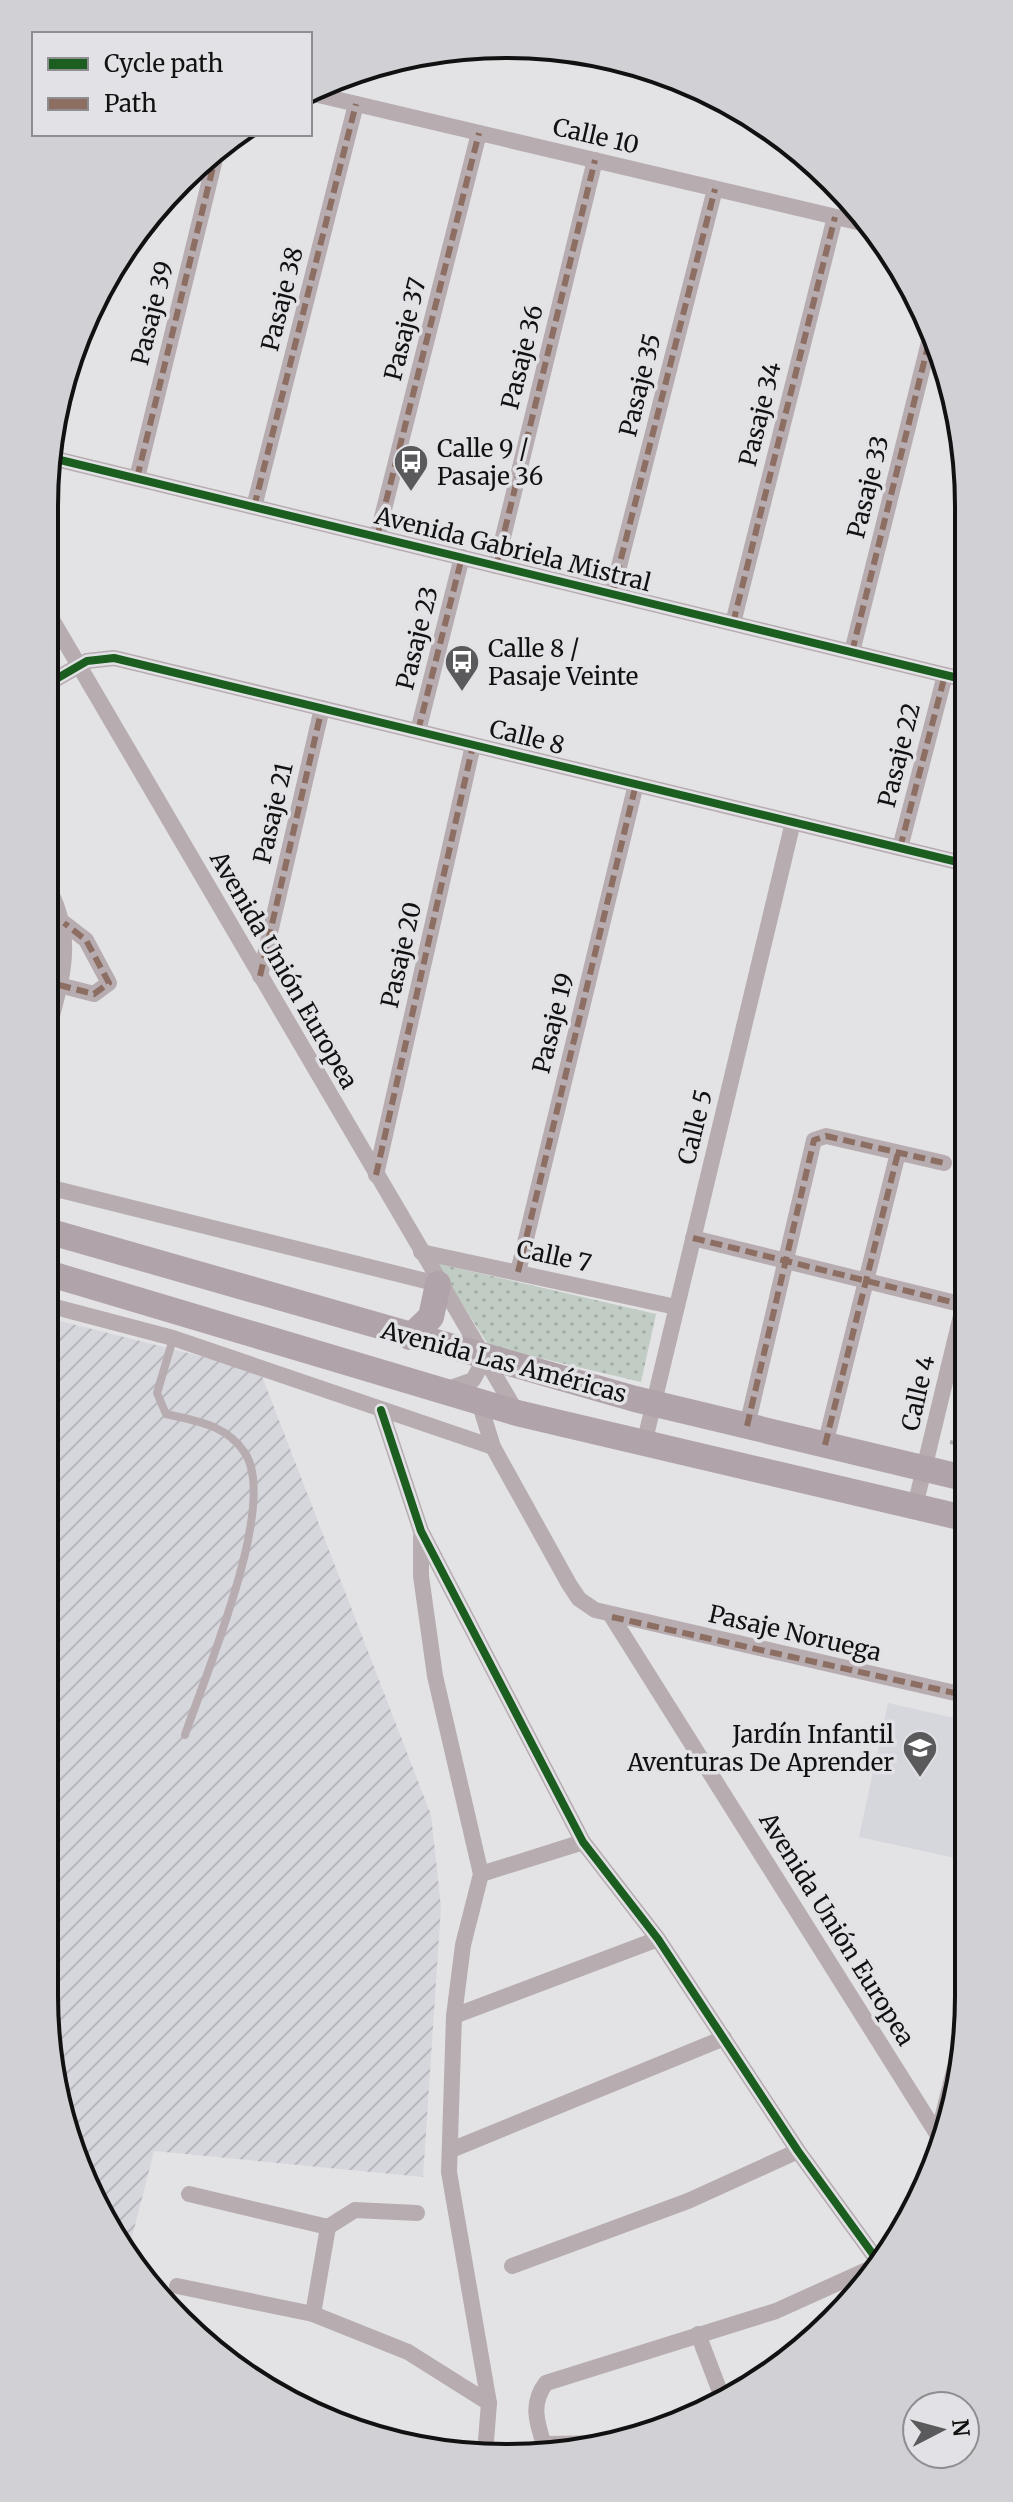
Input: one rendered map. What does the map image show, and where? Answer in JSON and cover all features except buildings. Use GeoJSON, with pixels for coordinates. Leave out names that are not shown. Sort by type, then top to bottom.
{"type":"FeatureCollection","features":[{"type":"Feature","properties":{"kind":"main road","name":"Avenida Las Américas"},"geometry":{"type":"LineString","coordinates":[[58,1234],[410,1337],[654,1404],[955,1476]]}},
{"type":"Feature","properties":{"kind":"main road","name":"Avenida Las Américas"},"geometry":{"type":"LineString","coordinates":[[58,1276],[517,1413],[955,1516]]}},
{"type":"Feature","properties":{"kind":"main road"},"geometry":{"type":"LineString","coordinates":[[410,1337],[431,1317],[438,1284]]}},
{"type":"Feature","properties":{"kind":"street","name":"Calle 10"},"geometry":{"type":"LineString","coordinates":[[325,97],[852,221]]}},
{"type":"Feature","properties":{"kind":"street","name":"Pasaje 38"},"geometry":{"type":"LineString","coordinates":[[254,507],[356,104]]}},
{"type":"Feature","properties":{"kind":"street","name":"Pasaje 37"},"geometry":{"type":"LineString","coordinates":[[377,537],[479,133]]}},
{"type":"Feature","properties":{"kind":"street","name":"Pasaje 36"},"geometry":{"type":"LineString","coordinates":[[496,566],[595,160]]}},
{"type":"Feature","properties":{"kind":"street","name":"Pasaje 39"},"geometry":{"type":"LineString","coordinates":[[137,478],[213,167]]}},
{"type":"Feature","properties":{"kind":"street","name":"Pasaje 35"},"geometry":{"type":"LineString","coordinates":[[612,594],[715,189]]}},
{"type":"Feature","properties":{"kind":"street","name":"Pasaje 34"},"geometry":{"type":"LineString","coordinates":[[733,623],[835,217]]}},
{"type":"Feature","properties":{"kind":"street","name":"Pasaje 33"},"geometry":{"type":"LineString","coordinates":[[852,652],[927,351]]}},
{"type":"Feature","properties":{"kind":"street","name":"Avenida Gabriela Mistral"},"geometry":{"type":"LineString","coordinates":[[61,460],[955,677]]}},
{"type":"Feature","properties":{"kind":"street","name":"Pasaje 23"},"geometry":{"type":"LineString","coordinates":[[418,731],[462,557]]}},
{"type":"Feature","properties":{"kind":"street","name":"Avenida Unión Europea"},"geometry":{"type":"LineString","coordinates":[[58,630],[438,1284],[517,1413]]}},
{"type":"Feature","properties":{"kind":"street","name":"Calle 8"},"geometry":{"type":"LineString","coordinates":[[58,678],[94,659],[114,658],[955,861]]}},
{"type":"Feature","properties":{"kind":"street","name":"Pasaje 22"},"geometry":{"type":"LineString","coordinates":[[900,848],[945,675]]}},
{"type":"Feature","properties":{"kind":"street","name":"Pasaje 21"},"geometry":{"type":"LineString","coordinates":[[260,976],[322,708]]}},
{"type":"Feature","properties":{"kind":"street","name":"Pasaje 20"},"geometry":{"type":"LineString","coordinates":[[376,1175],[473,745]]}},
{"type":"Feature","properties":{"kind":"street","name":"Pasaje 19"},"geometry":{"type":"LineString","coordinates":[[518,1272],[636,784]]}},
{"type":"Feature","properties":{"kind":"street","name":"Calle 5"},"geometry":{"type":"LineString","coordinates":[[644,1444],[793,822]]}},
{"type":"Feature","properties":{"kind":"street"},"geometry":{"type":"LineString","coordinates":[[58,910],[64,923],[65,959],[58,989]]}},
{"type":"Feature","properties":{"kind":"street"},"geometry":{"type":"LineString","coordinates":[[59,985],[94,994],[109,983],[86,940],[64,923]]}},
{"type":"Feature","properties":{"kind":"street"},"geometry":{"type":"LineString","coordinates":[[747,1426],[814,1140],[826,1136],[944,1163]]}},
{"type":"Feature","properties":{"kind":"street"},"geometry":{"type":"LineString","coordinates":[[825,1445],[898,1153]]}},
{"type":"Feature","properties":{"kind":"street"},"geometry":{"type":"LineString","coordinates":[[58,1189],[438,1284]]}},
{"type":"Feature","properties":{"kind":"street"},"geometry":{"type":"LineString","coordinates":[[693,1238],[866,1280],[955,1296]]}},
{"type":"Feature","properties":{"kind":"street","name":"Calle 7"},"geometry":{"type":"LineString","coordinates":[[421,1252],[676,1307]]}},
{"type":"Feature","properties":{"kind":"street"},"geometry":{"type":"LineString","coordinates":[[58,1308],[173,1338],[493,1447]]}},
{"type":"Feature","properties":{"kind":"street","name":"Calle 4"},"geometry":{"type":"LineString","coordinates":[[915,1506],[955,1343]]}},
{"type":"Feature","properties":{"kind":"street"},"geometry":{"type":"LineString","coordinates":[[440,1391],[473,1380],[485,1358]]}},
{"type":"Feature","properties":{"kind":"street"},"geometry":{"type":"LineString","coordinates":[[948,1372],[955,1373]]}},
{"type":"Feature","properties":{"kind":"street"},"geometry":{"type":"LineString","coordinates":[[479,1402],[493,1447],[579,1599],[612,1617]]}},
{"type":"Feature","properties":{"kind":"street"},"geometry":{"type":"LineString","coordinates":[[381,1410],[421,1531],[583,1842],[658,1939],[798,2151],[873,2254]]}},
{"type":"Feature","properties":{"kind":"street"},"geometry":{"type":"LineString","coordinates":[[421,1531],[421,1576],[435,1676],[481,1874],[463,1945],[454,2016],[449,2172],[489,2403],[486,2443]]}},
{"type":"Feature","properties":{"kind":"street","name":"Avenida Unión Europea"},"geometry":{"type":"LineString","coordinates":[[612,1617],[934,2129]]}},
{"type":"Feature","properties":{"kind":"street","name":"Pasaje Noruega"},"geometry":{"type":"LineString","coordinates":[[612,1617],[955,1693]]}},
{"type":"Feature","properties":{"kind":"street"},"geometry":{"type":"LineString","coordinates":[[481,1874],[583,1842]]}},
{"type":"Feature","properties":{"kind":"street"},"geometry":{"type":"LineString","coordinates":[[454,2016],[658,1939]]}},
{"type":"Feature","properties":{"kind":"street"},"geometry":{"type":"LineString","coordinates":[[451,2150],[724,2038]]}},
{"type":"Feature","properties":{"kind":"street"},"geometry":{"type":"LineString","coordinates":[[512,2266],[688,2201],[798,2151]]}},
{"type":"Feature","properties":{"kind":"street"},"geometry":{"type":"LineString","coordinates":[[189,2194],[328,2227],[355,2210],[417,2213]]}},
{"type":"Feature","properties":{"kind":"street"},"geometry":{"type":"LineString","coordinates":[[313,2314],[328,2227]]}},
{"type":"Feature","properties":{"kind":"street"},"geometry":{"type":"LineString","coordinates":[[543,2442],[536,2419],[536,2396],[546,2383],[776,2311],[858,2274]]}},
{"type":"Feature","properties":{"kind":"street"},"geometry":{"type":"LineString","coordinates":[[177,2286],[313,2314],[408,2352],[489,2403]]}},
{"type":"Feature","properties":{"kind":"street"},"geometry":{"type":"LineString","coordinates":[[698,2334],[719,2390]]}},
{"type":"Feature","properties":{"kind":"lane"},"geometry":{"type":"LineString","coordinates":[[173,1338],[157,1393],[166,1414],[218,1426],[246,1454],[254,1486],[247,1554],[185,1735]]}},
{"type":"Feature","properties":{"kind":"shaded area"},"geometry":{"type":"Polygon","coordinates":[[[436,1263],[656,1314],[641,1382],[489,1346],[436,1263]]]}},
{"type":"Feature","properties":{"kind":"shaded area"},"geometry":{"type":"Polygon","coordinates":[[[58,1320],[260,1371],[431,1815],[441,1907],[423,2177],[154,2151],[131,2241],[104,2194],[82,2140],[67,2083],[59,2025],[58,1320]]]}},
{"type":"Feature","properties":{"kind":"shaded area","name":"Jardín Infantil Aventuras De Aprender"},"geometry":{"type":"Polygon","coordinates":[[[888,1703],[955,1718],[955,1858],[859,1837],[888,1703]]]}},
{"type":"Feature","properties":{"kind":"marked path"},"geometry":{"type":"LineString","coordinates":[[254,507],[356,104]]}},
{"type":"Feature","properties":{"kind":"marked path"},"geometry":{"type":"LineString","coordinates":[[377,537],[479,133]]}},
{"type":"Feature","properties":{"kind":"marked path"},"geometry":{"type":"LineString","coordinates":[[496,566],[595,160]]}},
{"type":"Feature","properties":{"kind":"marked path"},"geometry":{"type":"LineString","coordinates":[[137,478],[213,167]]}},
{"type":"Feature","properties":{"kind":"marked path"},"geometry":{"type":"LineString","coordinates":[[612,594],[715,189]]}},
{"type":"Feature","properties":{"kind":"marked path"},"geometry":{"type":"LineString","coordinates":[[733,623],[835,217]]}},
{"type":"Feature","properties":{"kind":"marked path"},"geometry":{"type":"LineString","coordinates":[[852,652],[927,351]]}},
{"type":"Feature","properties":{"kind":"marked path"},"geometry":{"type":"LineString","coordinates":[[418,731],[462,557]]}},
{"type":"Feature","properties":{"kind":"marked path"},"geometry":{"type":"LineString","coordinates":[[900,848],[945,675]]}},
{"type":"Feature","properties":{"kind":"marked path"},"geometry":{"type":"LineString","coordinates":[[260,976],[322,708]]}},
{"type":"Feature","properties":{"kind":"marked path"},"geometry":{"type":"LineString","coordinates":[[376,1175],[473,745]]}},
{"type":"Feature","properties":{"kind":"marked path"},"geometry":{"type":"LineString","coordinates":[[518,1272],[636,784]]}},
{"type":"Feature","properties":{"kind":"marked path"},"geometry":{"type":"LineString","coordinates":[[59,985],[94,994],[109,983],[86,940],[64,923]]}},
{"type":"Feature","properties":{"kind":"marked path"},"geometry":{"type":"LineString","coordinates":[[747,1426],[814,1140],[826,1136],[944,1163]]}},
{"type":"Feature","properties":{"kind":"marked path"},"geometry":{"type":"LineString","coordinates":[[825,1445],[898,1153]]}},
{"type":"Feature","properties":{"kind":"marked path"},"geometry":{"type":"LineString","coordinates":[[693,1238],[955,1303]]}},
{"type":"Feature","properties":{"kind":"marked path"},"geometry":{"type":"LineString","coordinates":[[612,1617],[955,1693]]}},
{"type":"Feature","properties":{"kind":"cycle path"},"geometry":{"type":"LineString","coordinates":[[61,460],[955,677]]}},
{"type":"Feature","properties":{"kind":"cycle path"},"geometry":{"type":"LineString","coordinates":[[58,678],[87,661],[114,658],[955,861]]}},
{"type":"Feature","properties":{"kind":"cycle path"},"geometry":{"type":"LineString","coordinates":[[381,1410],[421,1531],[583,1842],[658,1939],[798,2151],[873,2254]]}},
{"type":"Feature","properties":{"kind":"place","name":"Calle 9 / Pasaje 36"},"geometry":{"type":"Point","coordinates":[411,493]}},
{"type":"Feature","properties":{"kind":"place","name":"Calle 8 / Pasaje Veinte"},"geometry":{"type":"Point","coordinates":[462,693]}},
{"type":"Feature","properties":{"kind":"place","name":"Jardín Infantil Aventuras De Aprender"},"geometry":{"type":"Point","coordinates":[920,1779]}}]}
